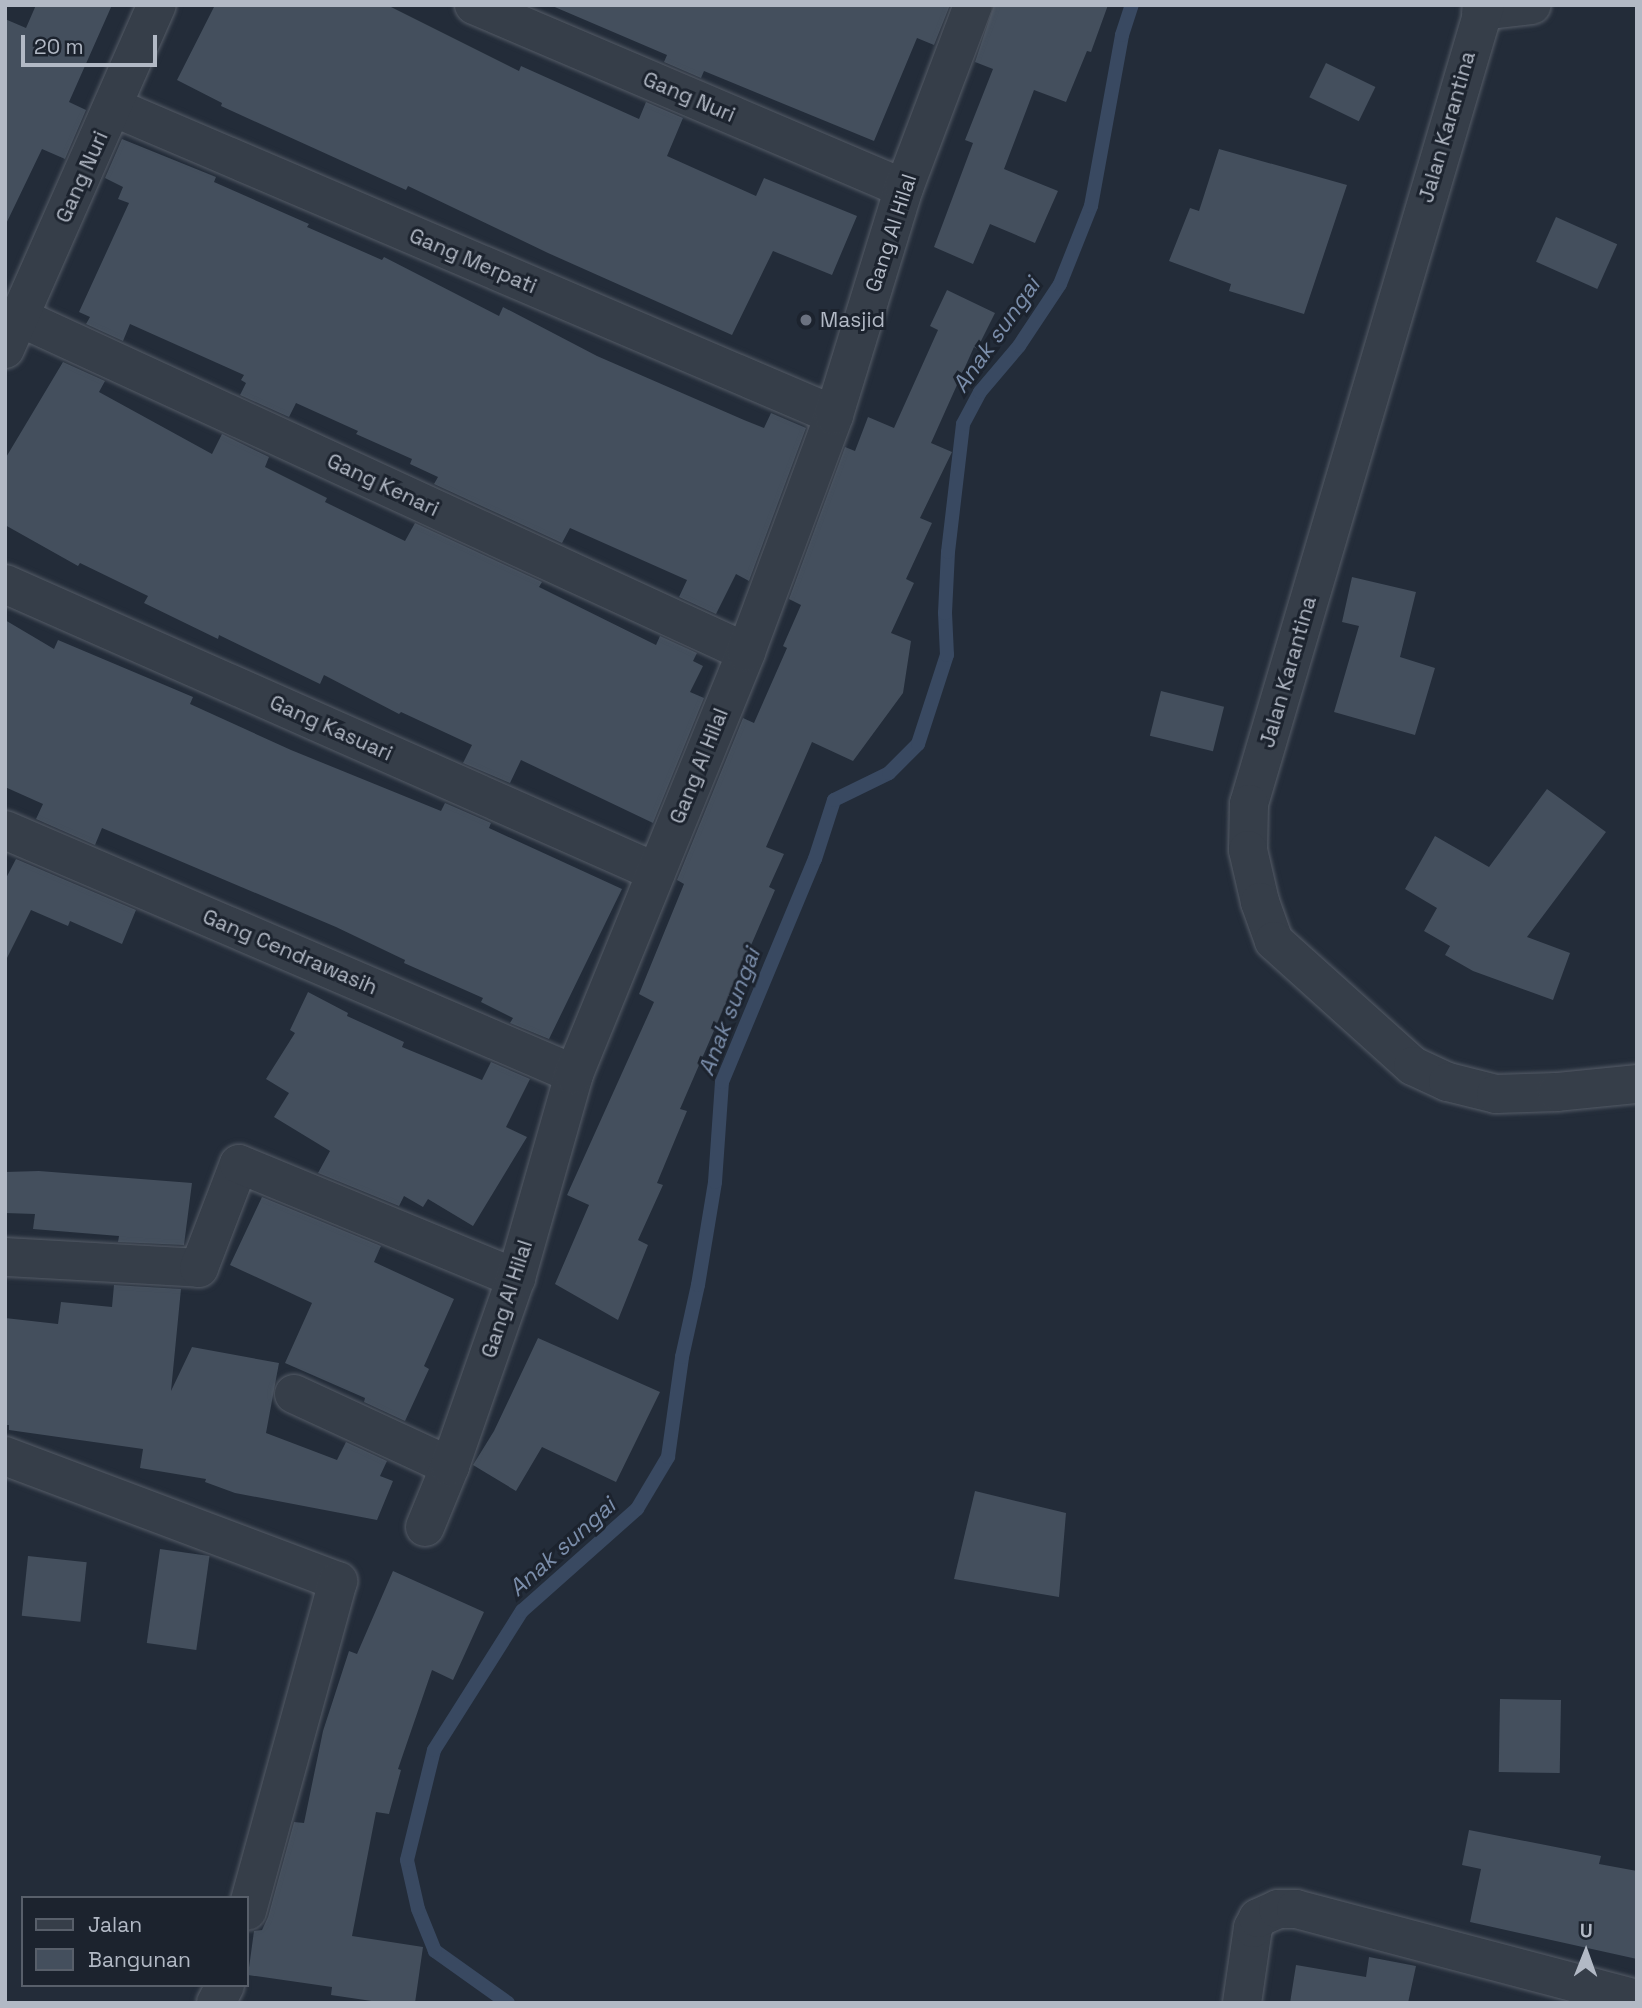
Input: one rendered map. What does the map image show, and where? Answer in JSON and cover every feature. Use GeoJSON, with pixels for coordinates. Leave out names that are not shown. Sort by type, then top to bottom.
{"type":"FeatureCollection","features":[{"type":"Feature","properties":{"kind":"street","name":"Gang Nuri"},"geometry":{"type":"LineString","coordinates":[[13,333],[157,5]]}},
{"type":"Feature","properties":{"kind":"street","name":"Gang Nuri"},"geometry":{"type":"LineString","coordinates":[[474,5],[904,188]]}},
{"type":"Feature","properties":{"kind":"street","name":"Gang Al Hilal"},"geometry":{"type":"LineString","coordinates":[[425,1527],[450,1466],[516,1278],[574,1074],[746,652],[834,415],[904,188],[973,5]]}},
{"type":"Feature","properties":{"kind":"street"},"geometry":{"type":"LineString","coordinates":[[1483,8],[1532,5]]}},
{"type":"Feature","properties":{"kind":"street","name":"Jalan Karantina"},"geometry":{"type":"LineString","coordinates":[[1483,8],[1249,804],[1248,850],[1259,902],[1274,941],[1413,1066],[1448,1082],[1496,1094],[1557,1092],[1637,1084]]}},
{"type":"Feature","properties":{"kind":"street","name":"Gang Merpati"},"geometry":{"type":"LineString","coordinates":[[113,107],[834,415]]}},
{"type":"Feature","properties":{"kind":"street","name":"Gang Kenari"},"geometry":{"type":"LineString","coordinates":[[13,333],[746,652]]}},
{"type":"Feature","properties":{"kind":"street","name":"Gang Kasuari"},"geometry":{"type":"LineString","coordinates":[[5,584],[656,872]]}},
{"type":"Feature","properties":{"kind":"street","name":"Gang Cendrawasih"},"geometry":{"type":"LineString","coordinates":[[5,830],[574,1074]]}},
{"type":"Feature","properties":{"kind":"street"},"geometry":{"type":"LineString","coordinates":[[5,1257],[199,1268],[239,1164],[516,1278]]}},
{"type":"Feature","properties":{"kind":"street"},"geometry":{"type":"LineString","coordinates":[[294,1394],[450,1466]]}},
{"type":"Feature","properties":{"kind":"street"},"geometry":{"type":"LineString","coordinates":[[5,1456],[338,1581],[248,1907]]}},
{"type":"Feature","properties":{"kind":"street"},"geometry":{"type":"LineString","coordinates":[[1242,2003],[1253,1928],[1258,1918],[1278,1909],[1296,1909],[1637,1999]]}},
{"type":"Feature","properties":{"kind":"street"},"geometry":{"type":"LineString","coordinates":[[216,2003],[224,1987]]}},
{"type":"Feature","properties":{"kind":"building"},"geometry":{"type":"Polygon","coordinates":[[[36,5],[112,5],[69,102],[86,110],[65,159],[42,149],[5,226],[5,19],[26,28],[36,5]]]}},
{"type":"Feature","properties":{"kind":"building"},"geometry":{"type":"Polygon","coordinates":[[[215,5],[387,5],[519,71],[521,66],[639,119],[646,102],[683,118],[667,156],[756,196],[764,178],[857,216],[832,275],[773,251],[732,335],[548,253],[408,186],[406,190],[221,106],[222,103],[177,80],[215,5]]]}},
{"type":"Feature","properties":{"kind":"building"},"geometry":{"type":"Polygon","coordinates":[[[550,5],[950,5],[934,45],[917,38],[874,141],[704,71],[701,78],[664,62],[667,55],[550,5]]]}},
{"type":"Feature","properties":{"kind":"building"},"geometry":{"type":"Polygon","coordinates":[[[994,5],[1108,5],[1091,52],[1087,51],[1066,102],[1034,90],[1004,169],[1058,191],[1035,243],[990,224],[973,264],[934,247],[973,143],[965,140],[993,69],[975,62],[994,5]]]}},
{"type":"Feature","properties":{"kind":"building"},"geometry":{"type":"Polygon","coordinates":[[[1326,63],[1375,87],[1359,121],[1309,97],[1326,63]]]}},
{"type":"Feature","properties":{"kind":"building"},"geometry":{"type":"Polygon","coordinates":[[[122,139],[216,177],[214,182],[309,224],[307,227],[382,260],[384,257],[499,316],[503,307],[597,356],[744,420],[764,428],[771,413],[806,428],[749,581],[736,574],[716,614],[679,597],[687,580],[570,528],[562,543],[434,484],[438,477],[410,464],[412,459],[296,403],[289,417],[240,395],[246,383],[241,380],[244,375],[130,324],[123,341],[86,324],[90,317],[79,312],[129,203],[118,199],[123,187],[105,178],[122,139]]]}},
{"type":"Feature","properties":{"kind":"building"},"geometry":{"type":"Polygon","coordinates":[[[1219,149],[1347,185],[1304,314],[1229,291],[1231,284],[1169,261],[1190,208],[1199,211],[1219,149]]]}},
{"type":"Feature","properties":{"kind":"building"},"geometry":{"type":"Polygon","coordinates":[[[1556,217],[1617,244],[1597,289],[1536,262],[1556,217]]]}},
{"type":"Feature","properties":{"kind":"building"},"geometry":{"type":"Polygon","coordinates":[[[947,290],[995,313],[977,349],[974,347],[931,443],[952,452],[920,518],[932,523],[906,579],[914,583],[891,633],[911,641],[903,693],[853,761],[812,742],[766,847],[784,854],[769,887],[775,890],[680,1109],[687,1111],[657,1183],[663,1185],[638,1240],[648,1245],[618,1320],[555,1284],[589,1205],[567,1195],[654,1002],[639,994],[684,884],[677,880],[743,718],[754,723],[787,648],[783,646],[801,605],[789,599],[845,447],[855,451],[868,417],[894,428],[938,330],[930,326],[947,290]]]}},
{"type":"Feature","properties":{"kind":"building"},"geometry":{"type":"Polygon","coordinates":[[[63,362],[105,381],[99,392],[212,454],[222,434],[269,457],[265,467],[327,498],[325,502],[405,541],[415,523],[542,582],[539,587],[656,645],[660,636],[697,653],[693,661],[703,666],[690,692],[704,698],[653,823],[521,760],[510,783],[463,763],[472,745],[401,712],[399,714],[324,675],[320,684],[219,635],[218,639],[144,603],[148,596],[80,563],[78,566],[5,525],[5,459],[63,362]]]}},
{"type":"Feature","properties":{"kind":"building"},"geometry":{"type":"Polygon","coordinates":[[[1352,577],[1416,592],[1400,657],[1435,668],[1415,735],[1334,712],[1359,626],[1342,622],[1352,577]]]}},
{"type":"Feature","properties":{"kind":"building"},"geometry":{"type":"Polygon","coordinates":[[[5,620],[54,649],[58,640],[193,697],[190,704],[291,750],[441,811],[445,803],[491,823],[489,828],[622,889],[549,1039],[510,1023],[513,1018],[481,1002],[483,998],[404,963],[405,960],[336,927],[102,828],[95,845],[36,819],[43,804],[5,787],[5,620]]]}},
{"type":"Feature","properties":{"kind":"building"},"geometry":{"type":"Polygon","coordinates":[[[1161,691],[1224,707],[1213,751],[1150,736],[1161,691]]]}},
{"type":"Feature","properties":{"kind":"building"},"geometry":{"type":"Polygon","coordinates":[[[1547,789],[1606,832],[1527,937],[1570,953],[1553,1000],[1473,971],[1445,955],[1450,946],[1424,931],[1437,908],[1405,889],[1435,836],[1489,867],[1547,789]]]}},
{"type":"Feature","properties":{"kind":"building"},"geometry":{"type":"Polygon","coordinates":[[[16,859],[136,910],[122,944],[70,921],[68,926],[31,910],[5,962],[5,880],[16,859]]]}},
{"type":"Feature","properties":{"kind":"building"},"geometry":{"type":"Polygon","coordinates":[[[308,992],[348,1013],[347,1016],[404,1042],[402,1047],[482,1080],[491,1062],[530,1079],[506,1127],[527,1137],[473,1226],[428,1199],[423,1207],[404,1196],[399,1206],[318,1173],[330,1151],[274,1117],[289,1093],[266,1079],[295,1033],[290,1030],[308,992]]]}},
{"type":"Feature","properties":{"kind":"building"},"geometry":{"type":"Polygon","coordinates":[[[39,1171],[192,1183],[184,1245],[118,1242],[119,1236],[33,1229],[35,1214],[5,1213],[5,1172],[39,1171]]]}},
{"type":"Feature","properties":{"kind":"building"},"geometry":{"type":"Polygon","coordinates":[[[262,1197],[381,1246],[374,1262],[454,1299],[424,1366],[429,1369],[405,1421],[364,1402],[365,1398],[285,1363],[312,1303],[230,1265],[262,1197]]]}},
{"type":"Feature","properties":{"kind":"building"},"geometry":{"type":"Polygon","coordinates":[[[114,1285],[181,1289],[171,1391],[192,1347],[279,1363],[266,1433],[337,1460],[346,1442],[387,1461],[380,1476],[393,1481],[377,1520],[235,1493],[205,1482],[206,1479],[140,1468],[143,1449],[9,1430],[9,1425],[5,1425],[5,1318],[58,1324],[61,1302],[112,1307],[114,1285]]]}},
{"type":"Feature","properties":{"kind":"building"},"geometry":{"type":"Polygon","coordinates":[[[538,1338],[660,1392],[616,1482],[542,1447],[516,1491],[473,1465],[494,1431],[538,1338]]]}},
{"type":"Feature","properties":{"kind":"building"},"geometry":{"type":"Polygon","coordinates":[[[975,1491],[1066,1513],[1059,1597],[954,1579],[975,1491]]]}},
{"type":"Feature","properties":{"kind":"building"},"geometry":{"type":"Polygon","coordinates":[[[160,1549],[210,1556],[196,1650],[147,1643],[160,1549]]]}},
{"type":"Feature","properties":{"kind":"building"},"geometry":{"type":"Polygon","coordinates":[[[28,1556],[87,1562],[80,1622],[22,1616],[28,1556]]]}},
{"type":"Feature","properties":{"kind":"building"},"geometry":{"type":"Polygon","coordinates":[[[393,1571],[484,1612],[453,1680],[432,1670],[398,1769],[401,1770],[389,1814],[376,1812],[352,1936],[423,1947],[415,2003],[385,2003],[331,1995],[332,1987],[248,1975],[254,1931],[262,1930],[268,1917],[294,1822],[304,1823],[323,1731],[349,1651],[357,1654],[393,1571]]]}},
{"type":"Feature","properties":{"kind":"building"},"geometry":{"type":"Polygon","coordinates":[[[1500,1699],[1561,1700],[1560,1773],[1499,1772],[1500,1699]]]}},
{"type":"Feature","properties":{"kind":"building"},"geometry":{"type":"Polygon","coordinates":[[[1469,1830],[1601,1856],[1599,1864],[1637,1871],[1637,1959],[1470,1922],[1481,1869],[1462,1865],[1469,1830]]]}},
{"type":"Feature","properties":{"kind":"building"},"geometry":{"type":"Polygon","coordinates":[[[1369,1957],[1416,1966],[1408,2003],[1290,2003],[1296,1965],[1366,1977],[1369,1957]]]}},
{"type":"Feature","properties":{"kind":"waterway","name":"Anak sungai"},"geometry":{"type":"LineString","coordinates":[[508,2003],[435,1951],[418,1909],[407,1860],[434,1750],[522,1611],[637,1509],[668,1457],[682,1357],[698,1285],[715,1182],[722,1082],[815,859],[834,800],[889,773],[918,744],[947,655],[945,613],[948,552],[963,424],[980,392],[1019,346],[1060,284],[1091,206],[1122,35],[1132,5]]}},
{"type":"Feature","properties":{"kind":"place","name":"Masjid"},"geometry":{"type":"Point","coordinates":[806,320]}}]}
